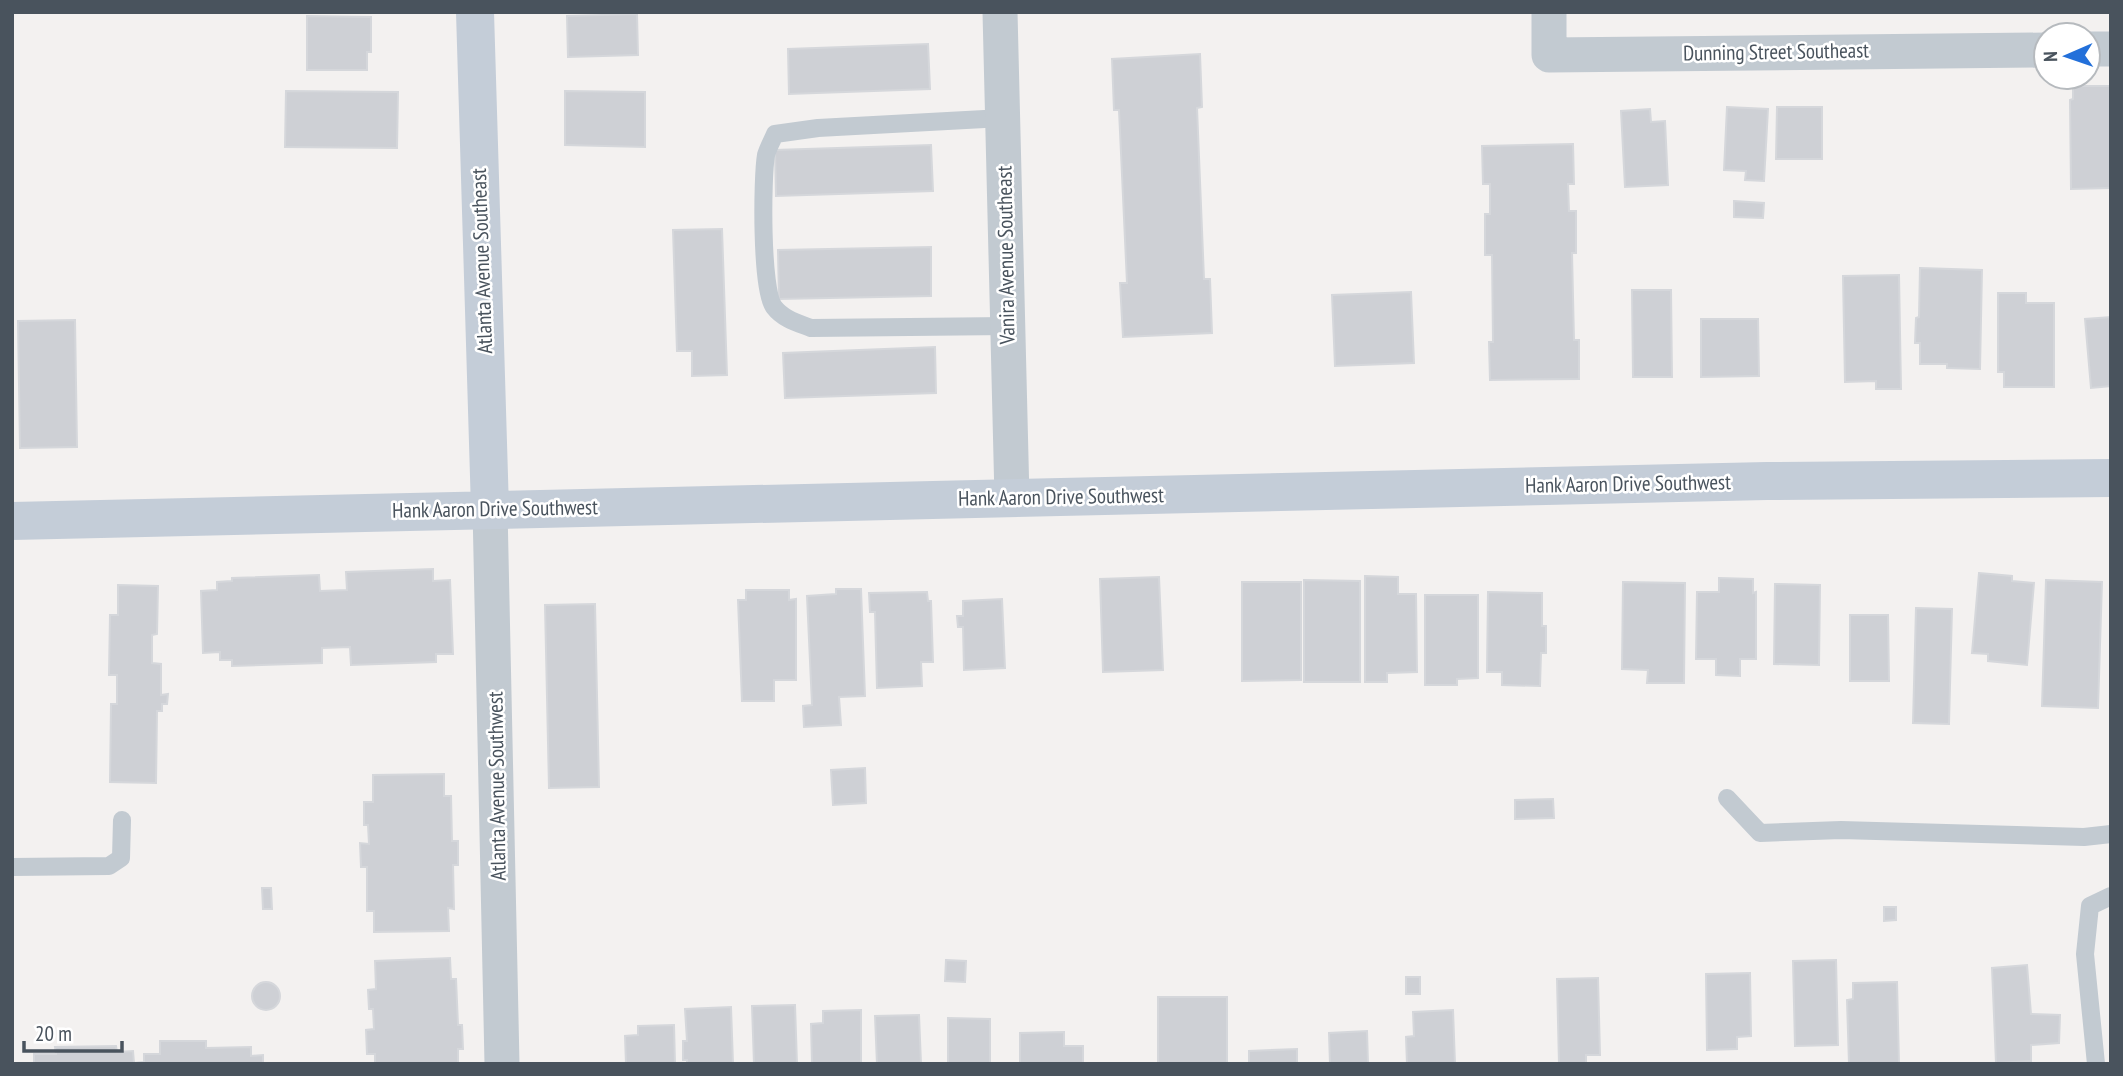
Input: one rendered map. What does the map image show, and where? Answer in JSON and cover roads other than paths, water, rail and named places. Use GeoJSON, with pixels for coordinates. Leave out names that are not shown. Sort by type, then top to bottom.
{"type":"FeatureCollection","features":[{"type":"Feature","properties":{"kind":"main road","name":"Atlanta Avenue Southeast"},"geometry":{"type":"LineString","coordinates":[[475,12],[490,509]]}},
{"type":"Feature","properties":{"kind":"main road","name":"Hank Aaron Drive Southwest"},"geometry":{"type":"LineString","coordinates":[[12,521],[1767,481],[2111,478]]}},
{"type":"Feature","properties":{"kind":"street","name":"Vanira Avenue Southeast"},"geometry":{"type":"LineString","coordinates":[[1000,12],[1012,498]]}},
{"type":"Feature","properties":{"kind":"street","name":"Dunning Street Southeast"},"geometry":{"type":"LineString","coordinates":[[1549,12],[1549,55],[2032,50]]}},
{"type":"Feature","properties":{"kind":"street","name":"Atlanta Avenue Southwest"},"geometry":{"type":"LineString","coordinates":[[490,509],[502,1064]]}},
{"type":"Feature","properties":{"kind":"lane"},"geometry":{"type":"LineString","coordinates":[[1003,118],[818,128],[775,134],[766,152],[763,226],[766,272],[772,306],[788,319],[811,328],[1008,326]]}},
{"type":"Feature","properties":{"kind":"lane"},"geometry":{"type":"LineString","coordinates":[[1727,798],[1760,833],[1842,830],[2070,837],[2111,834]]}},
{"type":"Feature","properties":{"kind":"lane"},"geometry":{"type":"LineString","coordinates":[[12,867],[110,866],[121,858],[122,820]]}},
{"type":"Feature","properties":{"kind":"lane"},"geometry":{"type":"LineString","coordinates":[[2096,1064],[2085,954],[2090,906],[2111,896]]}}]}
